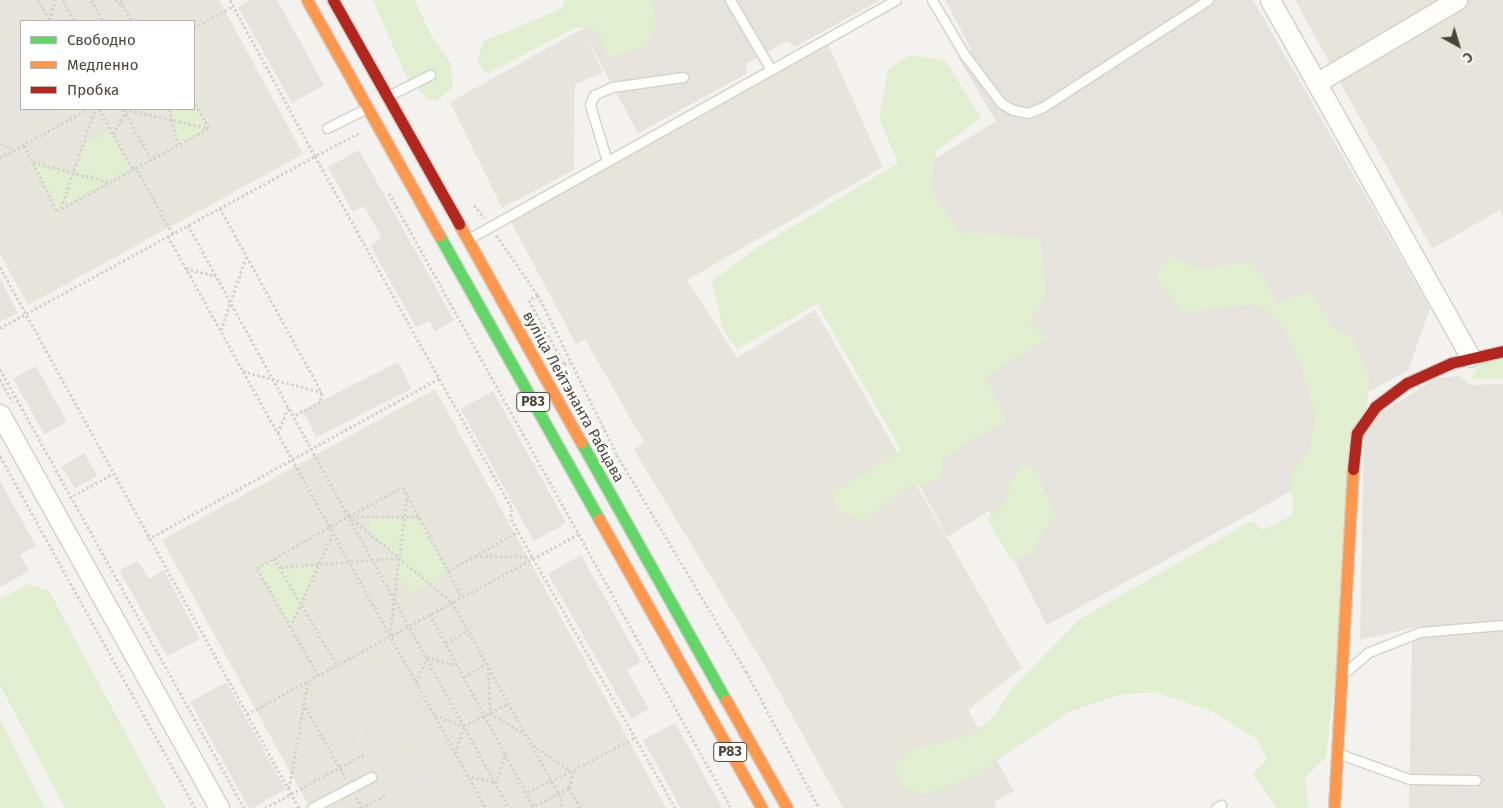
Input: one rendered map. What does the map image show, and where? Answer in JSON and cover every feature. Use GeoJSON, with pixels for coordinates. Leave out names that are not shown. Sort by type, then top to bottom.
{"type":"FeatureCollection","features":[{"type":"Feature","properties":{"kind":"main road","name":"Р83"},"geometry":{"type":"LineString","coordinates":[[307,0],[366,108],[762,808]]}},
{"type":"Feature","properties":{"kind":"main road","name":"вуліца Лейтэнанта Рабцава"},"geometry":{"type":"LineString","coordinates":[[333,0],[788,808]]}},
{"type":"Feature","properties":{"kind":"main road"},"geometry":{"type":"LineString","coordinates":[[1334,808],[1354,450],[1357,433],[1365,419],[1389,394],[1433,370],[1470,357],[1503,351]]}},
{"type":"Feature","properties":{"kind":"street"},"geometry":{"type":"LineString","coordinates":[[1270,0],[1470,357]]}},
{"type":"Feature","properties":{"kind":"street"},"geometry":{"type":"LineString","coordinates":[[1316,83],[1458,0]]}},
{"type":"Feature","properties":{"kind":"street"},"geometry":{"type":"LineString","coordinates":[[366,108],[386,97]]}},
{"type":"Feature","properties":{"kind":"street"},"geometry":{"type":"LineString","coordinates":[[0,414],[219,808]]}},
{"type":"Feature","properties":{"kind":"lane"},"geometry":{"type":"LineString","coordinates":[[730,0],[771,70]]}},
{"type":"Feature","properties":{"kind":"lane"},"geometry":{"type":"LineString","coordinates":[[467,240],[896,0]]}},
{"type":"Feature","properties":{"kind":"lane"},"geometry":{"type":"LineString","coordinates":[[932,0],[964,54],[1000,103],[1013,110],[1028,113],[1043,107],[1208,0]]}},
{"type":"Feature","properties":{"kind":"lane"},"geometry":{"type":"LineString","coordinates":[[386,97],[430,75]]}},
{"type":"Feature","properties":{"kind":"lane"},"geometry":{"type":"LineString","coordinates":[[607,161],[590,105],[594,95],[612,87],[683,77]]}},
{"type":"Feature","properties":{"kind":"lane"},"geometry":{"type":"LineString","coordinates":[[327,128],[366,108]]}},
{"type":"Feature","properties":{"kind":"lane"},"geometry":{"type":"LineString","coordinates":[[1342,675],[1369,652],[1420,632],[1503,625]]}},
{"type":"Feature","properties":{"kind":"lane"},"geometry":{"type":"LineString","coordinates":[[1337,753],[1409,779],[1476,780]]}},
{"type":"Feature","properties":{"kind":"lane"},"geometry":{"type":"LineString","coordinates":[[312,808],[370,777]]}},
{"type":"Feature","properties":{"kind":"path"},"geometry":{"type":"LineString","coordinates":[[38,0],[50,20]]}},
{"type":"Feature","properties":{"kind":"path"},"geometry":{"type":"LineString","coordinates":[[50,20],[55,0]]}},
{"type":"Feature","properties":{"kind":"path"},"geometry":{"type":"LineString","coordinates":[[63,0],[73,20]]}},
{"type":"Feature","properties":{"kind":"path"},"geometry":{"type":"LineString","coordinates":[[91,0],[102,20]]}},
{"type":"Feature","properties":{"kind":"path"},"geometry":{"type":"LineString","coordinates":[[115,0],[123,6]]}},
{"type":"Feature","properties":{"kind":"path"},"geometry":{"type":"LineString","coordinates":[[120,0],[131,20]]}},
{"type":"Feature","properties":{"kind":"path"},"geometry":{"type":"LineString","coordinates":[[230,0],[512,509],[511,519],[535,557],[634,738],[675,808]]}},
{"type":"Feature","properties":{"kind":"path"},"geometry":{"type":"LineString","coordinates":[[195,27],[233,6]]}},
{"type":"Feature","properties":{"kind":"path"},"geometry":{"type":"LineString","coordinates":[[195,104],[209,128]]}},
{"type":"Feature","properties":{"kind":"path"},"geometry":{"type":"LineString","coordinates":[[0,158],[86,110]]}},
{"type":"Feature","properties":{"kind":"path"},"geometry":{"type":"LineString","coordinates":[[61,209],[95,110]]}},
{"type":"Feature","properties":{"kind":"path"},"geometry":{"type":"LineString","coordinates":[[100,110],[173,234]]}},
{"type":"Feature","properties":{"kind":"path"},"geometry":{"type":"LineString","coordinates":[[125,110],[171,117],[209,128]]}},
{"type":"Feature","properties":{"kind":"path"},"geometry":{"type":"LineString","coordinates":[[113,134],[125,110]]}},
{"type":"Feature","properties":{"kind":"path"},"geometry":{"type":"LineString","coordinates":[[125,110],[151,158]]}},
{"type":"Feature","properties":{"kind":"path"},"geometry":{"type":"LineString","coordinates":[[169,110],[178,144]]}},
{"type":"Feature","properties":{"kind":"path"},"geometry":{"type":"LineString","coordinates":[[348,118],[358,133],[360,141]]}},
{"type":"Feature","properties":{"kind":"path"},"geometry":{"type":"LineString","coordinates":[[24,145],[58,211],[134,167],[209,128]]}},
{"type":"Feature","properties":{"kind":"path"},"geometry":{"type":"LineString","coordinates":[[0,328],[358,133]]}},
{"type":"Feature","properties":{"kind":"path"},"geometry":{"type":"LineString","coordinates":[[0,144],[15,149]]}},
{"type":"Feature","properties":{"kind":"path"},"geometry":{"type":"LineString","coordinates":[[32,162],[108,182]]}},
{"type":"Feature","properties":{"kind":"path"},"geometry":{"type":"LineString","coordinates":[[388,191],[580,533],[731,808]]}},
{"type":"Feature","properties":{"kind":"path"},"geometry":{"type":"LineString","coordinates":[[470,199],[538,295],[617,455],[746,671],[819,808]]}},
{"type":"Feature","properties":{"kind":"path"},"geometry":{"type":"LineString","coordinates":[[220,208],[322,392],[320,402],[294,416]]}},
{"type":"Feature","properties":{"kind":"path"},"geometry":{"type":"LineString","coordinates":[[188,225],[509,808]]}},
{"type":"Feature","properties":{"kind":"path"},"geometry":{"type":"LineString","coordinates":[[168,236],[486,808]]}},
{"type":"Feature","properties":{"kind":"path"},"geometry":{"type":"LineString","coordinates":[[221,330],[247,256]]}},
{"type":"Feature","properties":{"kind":"path"},"geometry":{"type":"LineString","coordinates":[[0,268],[112,474],[299,808]]}},
{"type":"Feature","properties":{"kind":"path"},"geometry":{"type":"LineString","coordinates":[[186,268],[217,276]]}},
{"type":"Feature","properties":{"kind":"path"},"geometry":{"type":"LineString","coordinates":[[538,295],[529,300],[564,364],[570,362]]}},
{"type":"Feature","properties":{"kind":"path"},"geometry":{"type":"LineString","coordinates":[[0,369],[69,498],[244,808]]}},
{"type":"Feature","properties":{"kind":"path"},"geometry":{"type":"LineString","coordinates":[[243,371],[322,392]]}},
{"type":"Feature","properties":{"kind":"path"},"geometry":{"type":"LineString","coordinates":[[148,539],[440,378]]}},
{"type":"Feature","properties":{"kind":"path"},"geometry":{"type":"LineString","coordinates":[[278,433],[289,407]]}},
{"type":"Feature","properties":{"kind":"path"},"geometry":{"type":"LineString","coordinates":[[0,456],[195,808]]}},
{"type":"Feature","properties":{"kind":"path"},"geometry":{"type":"LineString","coordinates":[[69,498],[112,474]]}},
{"type":"Feature","properties":{"kind":"path"},"geometry":{"type":"LineString","coordinates":[[318,675],[257,568],[349,516],[404,487],[462,597]]}},
{"type":"Feature","properties":{"kind":"path"},"geometry":{"type":"LineString","coordinates":[[390,636],[407,494]]}},
{"type":"Feature","properties":{"kind":"path"},"geometry":{"type":"LineString","coordinates":[[349,516],[419,517]]}},
{"type":"Feature","properties":{"kind":"path"},"geometry":{"type":"LineString","coordinates":[[349,516],[452,602],[552,780],[563,808]]}},
{"type":"Feature","properties":{"kind":"path"},"geometry":{"type":"LineString","coordinates":[[448,571],[518,531]]}},
{"type":"Feature","properties":{"kind":"path"},"geometry":{"type":"LineString","coordinates":[[290,627],[303,606],[334,533]]}},
{"type":"Feature","properties":{"kind":"path"},"geometry":{"type":"LineString","coordinates":[[247,714],[580,533]]}},
{"type":"Feature","properties":{"kind":"path"},"geometry":{"type":"LineString","coordinates":[[475,556],[535,557]]}},
{"type":"Feature","properties":{"kind":"path"},"geometry":{"type":"LineString","coordinates":[[274,558],[336,665]]}},
{"type":"Feature","properties":{"kind":"path"},"geometry":{"type":"LineString","coordinates":[[280,567],[399,558]]}},
{"type":"Feature","properties":{"kind":"path"},"geometry":{"type":"LineString","coordinates":[[430,614],[528,792],[534,807],[569,788]]}},
{"type":"Feature","properties":{"kind":"path"},"geometry":{"type":"LineString","coordinates":[[446,643],[468,630]]}},
{"type":"Feature","properties":{"kind":"path"},"geometry":{"type":"LineString","coordinates":[[416,682],[427,657]]}},
{"type":"Feature","properties":{"kind":"path"},"geometry":{"type":"LineString","coordinates":[[427,657],[458,665]]}},
{"type":"Feature","properties":{"kind":"path"},"geometry":{"type":"LineString","coordinates":[[464,677],[487,665]]}},
{"type":"Feature","properties":{"kind":"path"},"geometry":{"type":"LineString","coordinates":[[487,665],[490,713]]}},
{"type":"Feature","properties":{"kind":"path"},"geometry":{"type":"LineString","coordinates":[[288,788],[308,681]]}},
{"type":"Feature","properties":{"kind":"path"},"geometry":{"type":"LineString","coordinates":[[303,703],[362,808],[387,794]]}},
{"type":"Feature","properties":{"kind":"path"},"geometry":{"type":"LineString","coordinates":[[455,753],[464,726],[508,703]]}},
{"type":"Feature","properties":{"kind":"path"},"geometry":{"type":"LineString","coordinates":[[490,713],[527,736]]}},
{"type":"Feature","properties":{"kind":"path"},"geometry":{"type":"LineString","coordinates":[[434,715],[464,726]]}},
{"type":"Feature","properties":{"kind":"path"},"geometry":{"type":"LineString","coordinates":[[528,792],[634,738]]}},
{"type":"Feature","properties":{"kind":"path"},"geometry":{"type":"LineString","coordinates":[[531,743],[572,770]]}},
{"type":"Feature","properties":{"kind":"path"},"geometry":{"type":"LineString","coordinates":[[496,783],[506,752]]}},
{"type":"Feature","properties":{"kind":"path"},"geometry":{"type":"LineString","coordinates":[[265,808],[364,754]]}},
{"type":"Feature","properties":{"kind":"path"},"geometry":{"type":"LineString","coordinates":[[572,770],[569,788],[581,808]]}},
{"type":"Feature","properties":{"kind":"path"},"geometry":{"type":"LineString","coordinates":[[467,774],[496,783]]}},
{"type":"Feature","properties":{"kind":"shaded area"},"geometry":{"type":"Polygon","coordinates":[[[0,0],[219,0],[303,154],[28,305],[0,254],[0,0]]]}},
{"type":"Feature","properties":{"kind":"shaded area"},"geometry":{"type":"Polygon","coordinates":[[[251,0],[277,0],[324,85],[292,103],[238,7],[251,0]]]}},
{"type":"Feature","properties":{"kind":"shaded area"},"geometry":{"type":"Polygon","coordinates":[[[630,0],[880,0],[795,47],[787,41],[747,63],[746,74],[638,133],[582,29],[630,0]]]}},
{"type":"Feature","properties":{"kind":"shaded area"},"geometry":{"type":"Polygon","coordinates":[[[945,0],[1253,0],[1430,308],[1408,371],[1328,412],[1319,476],[1047,625],[989,511],[947,537],[794,246],[996,121],[958,57],[971,49],[945,0]]]}},
{"type":"Feature","properties":{"kind":"shaded area"},"geometry":{"type":"Polygon","coordinates":[[[1295,0],[1503,0],[1503,219],[1500,210],[1432,249],[1295,0]]]}},
{"type":"Feature","properties":{"kind":"shaded area"},"geometry":{"type":"Polygon","coordinates":[[[582,29],[603,72],[575,85],[574,170],[502,208],[450,102],[582,29]]]}},
{"type":"Feature","properties":{"kind":"shaded area"},"geometry":{"type":"Polygon","coordinates":[[[20,33],[20,110],[55,110],[28,125],[0,75],[0,44],[20,33]]]}},
{"type":"Feature","properties":{"kind":"shaded area"},"geometry":{"type":"Polygon","coordinates":[[[828,44],[883,167],[687,280],[737,358],[815,310],[1022,668],[968,710],[1014,791],[994,802],[996,808],[843,808],[765,666],[634,450],[644,442],[585,339],[576,344],[510,220],[828,44]]]}},
{"type":"Feature","properties":{"kind":"shaded area"},"geometry":{"type":"Polygon","coordinates":[[[0,104],[12,126],[0,133],[0,104]]]}},
{"type":"Feature","properties":{"kind":"shaded area"},"geometry":{"type":"Polygon","coordinates":[[[359,150],[454,320],[435,331],[429,321],[416,327],[370,245],[382,238],[364,206],[353,212],[328,167],[359,150]]]}},
{"type":"Feature","properties":{"kind":"shaded area"},"geometry":{"type":"Polygon","coordinates":[[[0,278],[18,313],[0,322],[0,278]]]}},
{"type":"Feature","properties":{"kind":"shaded area"},"geometry":{"type":"Polygon","coordinates":[[[398,362],[412,389],[316,437],[303,411],[398,362]]]}},
{"type":"Feature","properties":{"kind":"shaded area"},"geometry":{"type":"Polygon","coordinates":[[[36,366],[67,422],[44,435],[13,379],[36,366]]]}},
{"type":"Feature","properties":{"kind":"shaded area"},"geometry":{"type":"Polygon","coordinates":[[[1459,376],[1470,385],[1503,384],[1503,808],[1409,808],[1412,640],[1421,638],[1421,626],[1360,640],[1364,434],[1376,416],[1437,378],[1459,376]]]}},
{"type":"Feature","properties":{"kind":"shaded area"},"geometry":{"type":"Polygon","coordinates":[[[435,389],[666,808],[310,808],[162,540],[435,389]]]}},
{"type":"Feature","properties":{"kind":"shaded area"},"geometry":{"type":"Polygon","coordinates":[[[493,391],[566,523],[534,541],[461,409],[493,391]]]}},
{"type":"Feature","properties":{"kind":"shaded area"},"geometry":{"type":"Polygon","coordinates":[[[1001,435],[1016,463],[993,494],[973,505],[950,463],[1001,435]]]}},
{"type":"Feature","properties":{"kind":"shaded area"},"geometry":{"type":"Polygon","coordinates":[[[84,453],[97,475],[75,489],[62,466],[84,453]]]}},
{"type":"Feature","properties":{"kind":"shaded area"},"geometry":{"type":"Polygon","coordinates":[[[0,481],[36,546],[20,555],[29,571],[0,587],[0,481]]]}},
{"type":"Feature","properties":{"kind":"shaded area"},"geometry":{"type":"Polygon","coordinates":[[[581,555],[641,662],[627,670],[649,709],[631,719],[548,574],[581,555]]]}},
{"type":"Feature","properties":{"kind":"shaded area"},"geometry":{"type":"Polygon","coordinates":[[[138,561],[149,579],[164,570],[200,639],[167,656],[119,570],[138,561]]]}},
{"type":"Feature","properties":{"kind":"shaded area"},"geometry":{"type":"Polygon","coordinates":[[[396,654],[435,725],[378,756],[339,686],[396,654]]]}},
{"type":"Feature","properties":{"kind":"shaded area"},"geometry":{"type":"Polygon","coordinates":[[[226,682],[286,790],[252,808],[249,808],[190,702],[226,682]]]}},
{"type":"Feature","properties":{"kind":"shaded area"},"geometry":{"type":"Polygon","coordinates":[[[327,688],[360,747],[339,759],[306,700],[327,688]]]}},
{"type":"Feature","properties":{"kind":"shaded area"},"geometry":{"type":"Polygon","coordinates":[[[675,723],[722,808],[681,808],[643,740],[675,723]]]}},
{"type":"Feature","properties":{"kind":"shaded area"},"geometry":{"type":"Polygon","coordinates":[[[454,758],[481,808],[411,808],[400,787],[454,758]]]}},
{"type":"Feature","properties":{"kind":"green space"},"geometry":{"type":"Polygon","coordinates":[[[373,0],[415,0],[431,35],[451,64],[453,87],[437,101],[428,99],[407,78],[373,0]]]}},
{"type":"Feature","properties":{"kind":"green space"},"geometry":{"type":"Polygon","coordinates":[[[565,0],[653,0],[657,28],[644,47],[608,58],[598,33],[587,27],[575,28],[486,74],[477,60],[484,41],[561,9],[565,0]]]}},
{"type":"Feature","properties":{"kind":"green space"},"geometry":{"type":"Polygon","coordinates":[[[910,55],[945,60],[981,118],[936,151],[932,190],[960,232],[1040,238],[1047,292],[1031,321],[1049,338],[985,377],[1007,421],[944,457],[941,479],[902,490],[863,521],[839,511],[832,494],[901,450],[817,304],[737,349],[723,330],[712,281],[757,248],[898,163],[879,118],[888,69],[910,55]]]}},
{"type":"Feature","properties":{"kind":"green space"},"geometry":{"type":"Polygon","coordinates":[[[195,104],[209,128],[178,144],[169,110],[195,110],[195,104]]]}},
{"type":"Feature","properties":{"kind":"green space"},"geometry":{"type":"Polygon","coordinates":[[[111,129],[132,168],[57,211],[32,162],[74,173],[84,144],[111,129]]]}},
{"type":"Feature","properties":{"kind":"green space"},"geometry":{"type":"Polygon","coordinates":[[[1170,255],[1201,269],[1253,261],[1278,302],[1312,291],[1332,326],[1353,337],[1370,377],[1326,757],[1305,778],[1309,808],[1277,808],[1253,774],[1267,759],[1257,739],[1211,711],[1155,692],[1118,695],[1069,712],[971,777],[923,795],[903,787],[895,769],[906,751],[970,735],[994,716],[1013,687],[1080,619],[1251,521],[1263,530],[1293,515],[1291,473],[1310,449],[1315,413],[1299,361],[1280,321],[1255,304],[1182,312],[1155,277],[1170,255]]]}},
{"type":"Feature","properties":{"kind":"green space"},"geometry":{"type":"Polygon","coordinates":[[[1503,359],[1503,379],[1471,379],[1481,362],[1503,359]]]}},
{"type":"Feature","properties":{"kind":"green space"},"geometry":{"type":"Polygon","coordinates":[[[1021,465],[1035,468],[1057,517],[1039,537],[1033,554],[1011,560],[987,518],[1006,500],[1010,483],[1021,465]]]}},
{"type":"Feature","properties":{"kind":"green space"},"geometry":{"type":"Polygon","coordinates":[[[370,517],[419,517],[448,571],[412,593],[396,578],[399,558],[368,532],[370,517]]]}},
{"type":"Feature","properties":{"kind":"green space"},"geometry":{"type":"Polygon","coordinates":[[[274,558],[281,567],[320,565],[290,627],[257,568],[274,558]]]}},
{"type":"Feature","properties":{"kind":"green space"},"geometry":{"type":"Polygon","coordinates":[[[29,584],[49,591],[166,808],[65,808],[0,685],[0,599],[29,584]]]}},
{"type":"Feature","properties":{"kind":"green space"},"geometry":{"type":"Polygon","coordinates":[[[0,719],[45,808],[0,808],[0,719]]]}},
{"type":"Feature","properties":{"kind":"traffic: fast"},"geometry":{"type":"LineString","coordinates":[[439,235],[599,519]]}},
{"type":"Feature","properties":{"kind":"traffic: fast"},"geometry":{"type":"LineString","coordinates":[[581,442],[726,700]]}},
{"type":"Feature","properties":{"kind":"traffic: slow"},"geometry":{"type":"LineString","coordinates":[[307,0],[439,235]]}},
{"type":"Feature","properties":{"kind":"traffic: slow"},"geometry":{"type":"LineString","coordinates":[[459,224],[581,442]]}},
{"type":"Feature","properties":{"kind":"traffic: slow"},"geometry":{"type":"LineString","coordinates":[[1334,808],[1353,469]]}},
{"type":"Feature","properties":{"kind":"traffic: slow"},"geometry":{"type":"LineString","coordinates":[[599,519],[762,808]]}},
{"type":"Feature","properties":{"kind":"traffic: slow"},"geometry":{"type":"LineString","coordinates":[[726,700],[787,808]]}},
{"type":"Feature","properties":{"kind":"traffic: jam"},"geometry":{"type":"LineString","coordinates":[[333,0],[459,224]]}},
{"type":"Feature","properties":{"kind":"traffic: jam"},"geometry":{"type":"LineString","coordinates":[[1353,469],[1357,433],[1375,407],[1407,383],[1451,363],[1503,351]]}}]}
